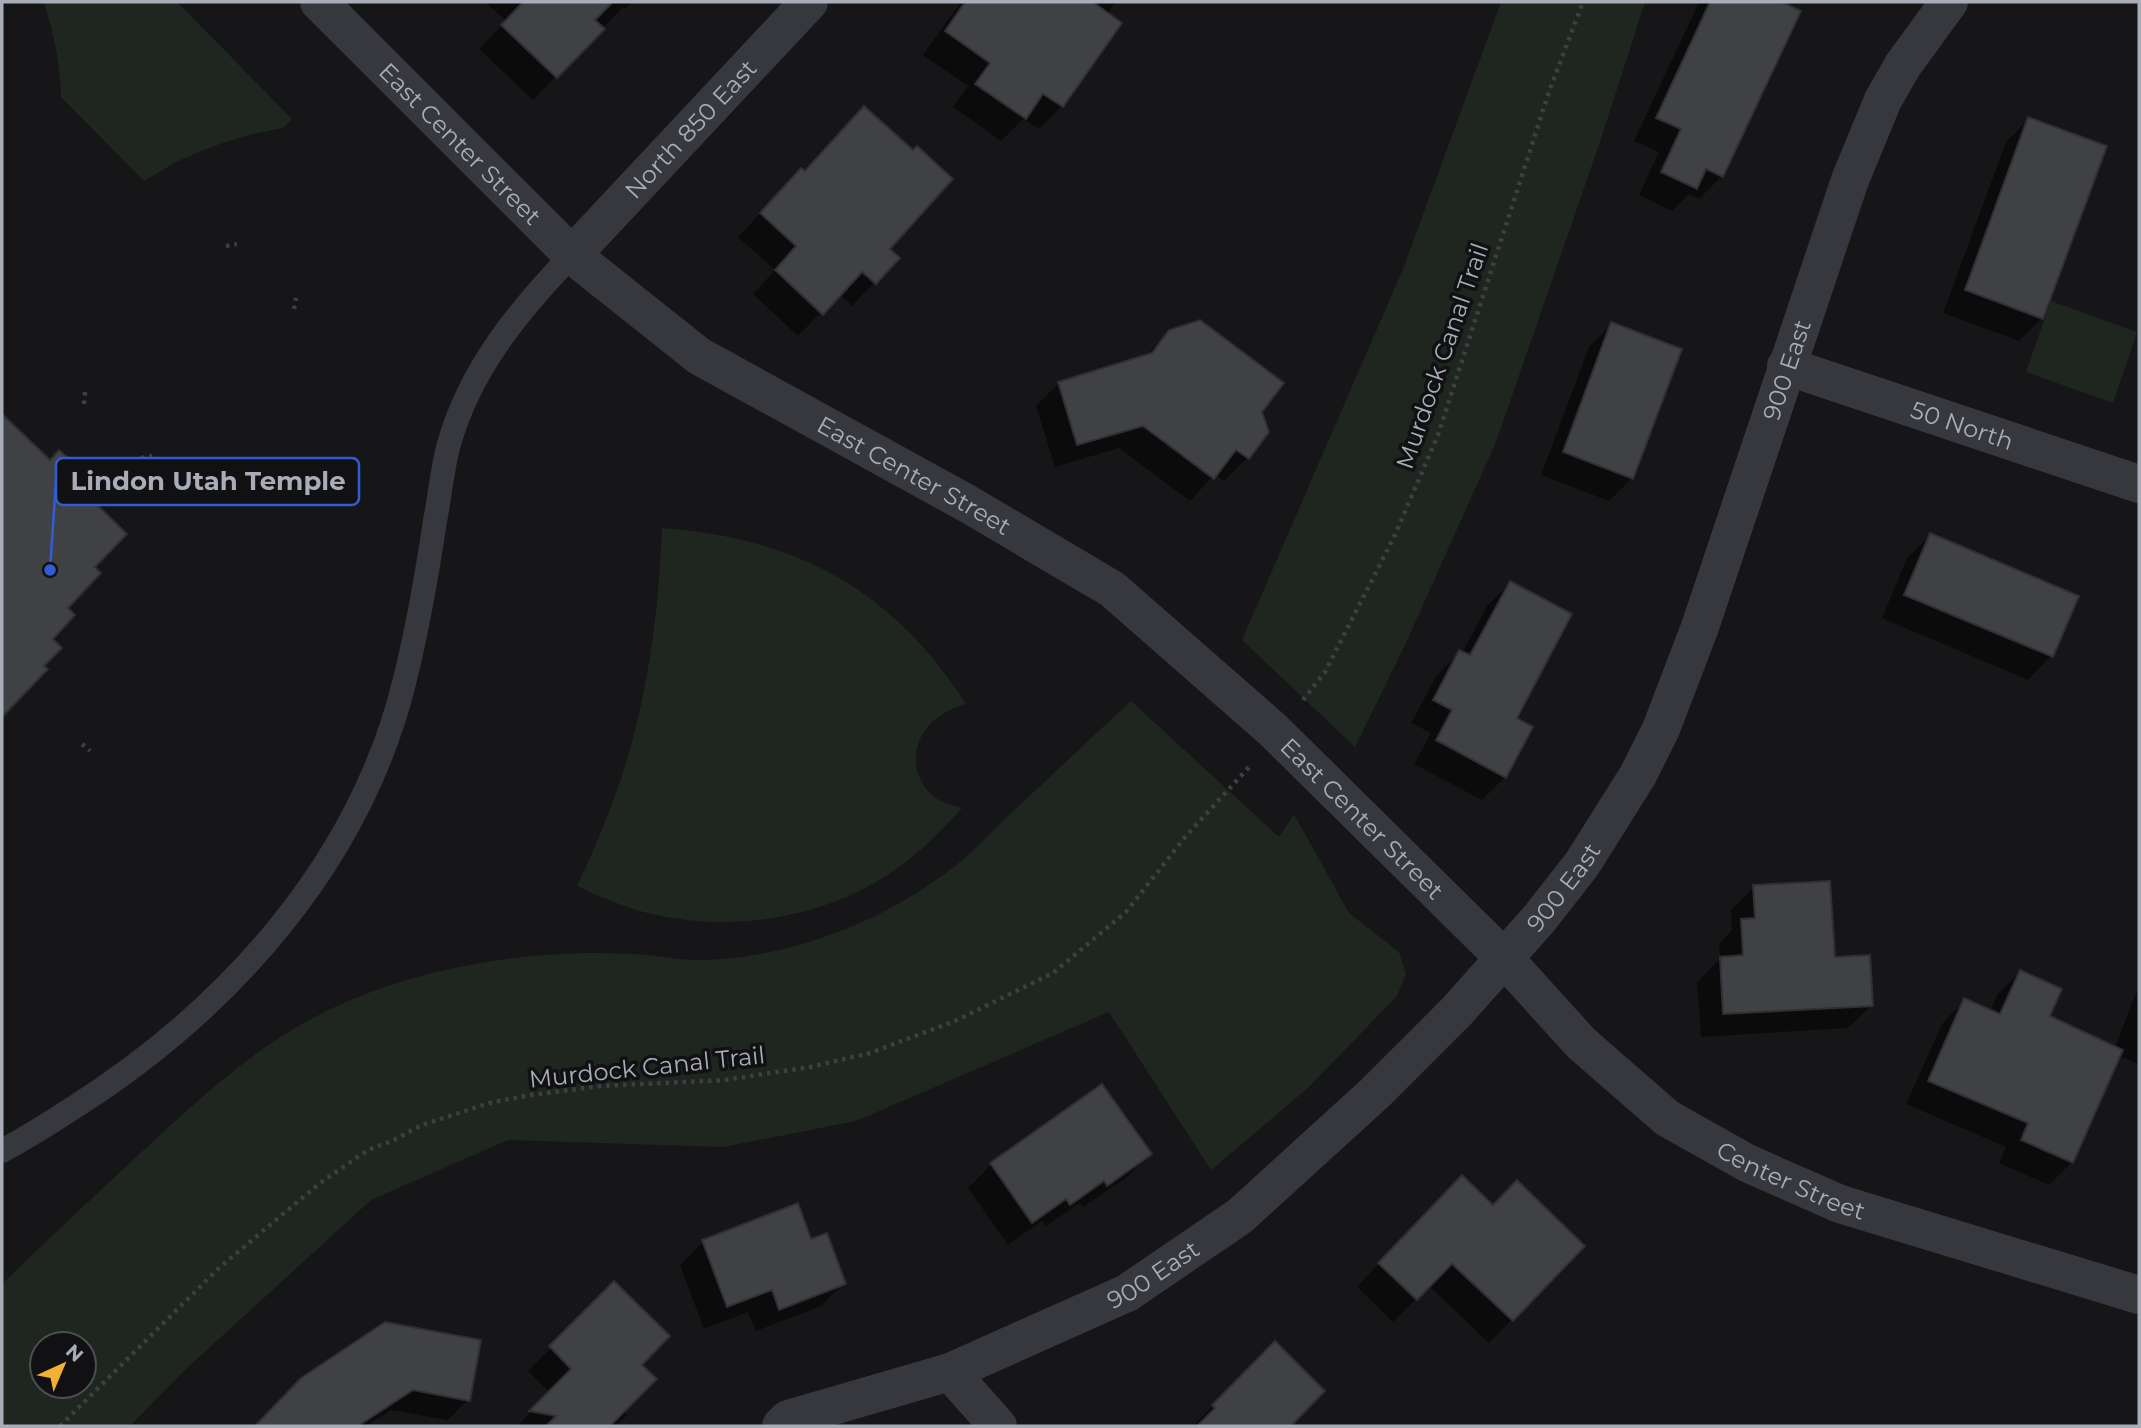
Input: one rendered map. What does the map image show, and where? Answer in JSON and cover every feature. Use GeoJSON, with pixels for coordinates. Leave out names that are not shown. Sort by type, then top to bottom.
{"type":"FeatureCollection","features":[{"type":"Feature","properties":{"kind":"street","name":"East Center Street"},"geometry":{"type":"LineString","coordinates":[[319,2],[572,255],[699,356],[968,504],[1112,589],[1273,730],[1504,958]]}},
{"type":"Feature","properties":{"kind":"street","name":"North 850 East"},"geometry":{"type":"LineString","coordinates":[[572,255],[809,2]]}},
{"type":"Feature","properties":{"kind":"street","name":"900 East"},"geometry":{"type":"LineString","coordinates":[[781,1426],[788,1419],[950,1372],[1127,1293],[1240,1216],[1376,1093],[1457,1011],[1539,919],[1582,864],[1638,775],[1661,730],[1700,627],[1850,180],[1883,100],[1903,65],[1949,2]]}},
{"type":"Feature","properties":{"kind":"street","name":"50 North"},"geometry":{"type":"LineString","coordinates":[[1786,366],[2139,484]]}},
{"type":"Feature","properties":{"kind":"street","name":"Center Street"},"geometry":{"type":"LineString","coordinates":[[1504,958],[1581,1043],[1667,1118],[1747,1163],[1840,1204],[2139,1295]]}},
{"type":"Feature","properties":{"kind":"street"},"geometry":{"type":"LineString","coordinates":[[950,1372],[999,1426]]}},
{"type":"Feature","properties":{"kind":"lane"},"geometry":{"type":"LineString","coordinates":[[2,1151],[105,1088],[152,1054],[197,1016],[281,926],[323,867],[350,824],[391,730],[420,614],[448,445],[464,401],[511,322],[572,255]]}},
{"type":"Feature","properties":{"kind":"path","name":"Murdock Canal Trail"},"geometry":{"type":"LineString","coordinates":[[1299,705],[1325,672],[1394,537],[1438,435],[1550,89],[1583,2]]}},
{"type":"Feature","properties":{"kind":"path"},"geometry":{"type":"LineString","coordinates":[[226,246],[237,244]]}},
{"type":"Feature","properties":{"kind":"path"},"geometry":{"type":"LineString","coordinates":[[294,309],[296,298]]}},
{"type":"Feature","properties":{"kind":"path"},"geometry":{"type":"LineString","coordinates":[[84,404],[85,392]]}},
{"type":"Feature","properties":{"kind":"path"},"geometry":{"type":"LineString","coordinates":[[141,458],[152,456]]}},
{"type":"Feature","properties":{"kind":"path"},"geometry":{"type":"LineString","coordinates":[[82,744],[90,751]]}},
{"type":"Feature","properties":{"kind":"path","name":"Murdock Canal Trail"},"geometry":{"type":"LineString","coordinates":[[60,1426],[219,1268],[320,1182],[368,1150],[422,1125],[493,1102],[601,1086],[725,1080],[810,1067],[870,1053],[954,1021],[1053,973],[1126,912],[1186,836],[1247,771]]}},
{"type":"Feature","properties":{"kind":"shaded area"},"geometry":{"type":"Polygon","coordinates":[[[44,2],[177,2],[292,119],[283,128],[248,135],[178,161],[144,181],[61,97],[56,49],[44,2]]]}},
{"type":"Feature","properties":{"kind":"shaded area"},"geometry":{"type":"Polygon","coordinates":[[[1501,2],[1645,2],[1600,142],[1496,442],[1406,643],[1355,747],[1242,640],[1403,269],[1501,2]]]}},
{"type":"Feature","properties":{"kind":"shaded area"},"geometry":{"type":"Polygon","coordinates":[[[2051,301],[2137,332],[2113,403],[2026,372],[2051,301]]]}},
{"type":"Feature","properties":{"kind":"shaded area"},"geometry":{"type":"Polygon","coordinates":[[[662,528],[710,534],[756,544],[798,558],[836,577],[873,600],[906,629],[937,664],[966,704],[948,711],[932,722],[920,739],[916,758],[920,778],[932,795],[962,808],[920,850],[877,881],[848,896],[786,916],[721,922],[646,913],[577,886],[617,791],[638,718],[657,604],[662,528]]]}},
{"type":"Feature","properties":{"kind":"shaded area"},"geometry":{"type":"Polygon","coordinates":[[[1131,701],[1279,837],[1294,814],[1349,913],[1399,952],[1406,974],[1397,996],[1308,1088],[1211,1170],[1109,1012],[856,1121],[723,1147],[508,1140],[371,1200],[185,1370],[130,1426],[2,1426],[2,1284],[209,1091],[290,1031],[379,989],[436,972],[495,961],[585,953],[691,960],[732,958],[799,945],[864,921],[924,888],[959,863],[1131,701]]]}},
{"type":"Feature","properties":{"kind":"building"},"geometry":{"type":"Polygon","coordinates":[[[523,2],[613,2],[595,20],[605,29],[557,78],[501,25],[523,2]]]}},
{"type":"Feature","properties":{"kind":"building"},"geometry":{"type":"Polygon","coordinates":[[[965,2],[1093,2],[1122,23],[1063,107],[1043,94],[1026,119],[975,84],[990,63],[945,31],[965,2]]]}},
{"type":"Feature","properties":{"kind":"building"},"geometry":{"type":"Polygon","coordinates":[[[1710,2],[1782,2],[1801,11],[1723,177],[1706,169],[1697,189],[1661,172],[1681,129],[1656,118],[1710,2]]]}},
{"type":"Feature","properties":{"kind":"building"},"geometry":{"type":"Polygon","coordinates":[[[864,106],[913,150],[917,146],[953,179],[890,249],[900,258],[876,284],[862,272],[823,315],[775,270],[796,246],[760,213],[801,168],[805,171],[864,106]]]}},
{"type":"Feature","properties":{"kind":"building"},"geometry":{"type":"Polygon","coordinates":[[[2028,117],[2107,146],[2043,319],[1965,290],[2028,117]]]}},
{"type":"Feature","properties":{"kind":"building"},"geometry":{"type":"Polygon","coordinates":[[[1200,320],[1284,383],[1262,412],[1269,432],[1249,459],[1236,450],[1214,479],[1143,426],[1077,445],[1058,382],[1152,353],[1169,330],[1200,320]]]}},
{"type":"Feature","properties":{"kind":"building"},"geometry":{"type":"Polygon","coordinates":[[[1611,322],[1682,349],[1633,479],[1563,452],[1611,322]]]}},
{"type":"Feature","properties":{"kind":"building"},"geometry":{"type":"Polygon","coordinates":[[[2,414],[50,460],[59,450],[99,487],[89,497],[127,534],[95,567],[101,573],[68,608],[75,615],[53,639],[62,648],[44,666],[48,669],[2,717],[2,414]]]}},
{"type":"Feature","properties":{"kind":"building"},"geometry":{"type":"Polygon","coordinates":[[[1930,533],[2079,596],[2053,657],[1904,595],[1930,533]]]}},
{"type":"Feature","properties":{"kind":"building"},"geometry":{"type":"Polygon","coordinates":[[[1510,581],[1572,614],[1517,718],[1533,727],[1506,778],[1436,740],[1452,710],[1433,700],[1459,650],[1470,655],[1510,581]]]}},
{"type":"Feature","properties":{"kind":"building"},"geometry":{"type":"Polygon","coordinates":[[[1830,881],[1835,957],[1870,955],[1873,1006],[1723,1014],[1720,957],[1743,955],[1741,919],[1755,918],[1753,885],[1830,881]]]}},
{"type":"Feature","properties":{"kind":"building"},"geometry":{"type":"Polygon","coordinates":[[[2020,970],[2062,989],[2050,1016],[2123,1050],[2073,1163],[2021,1140],[2028,1123],[1928,1081],[1964,998],[2000,1014],[2020,970]]]}},
{"type":"Feature","properties":{"kind":"building"},"geometry":{"type":"Polygon","coordinates":[[[1102,1084],[1152,1154],[1107,1186],[1104,1181],[1070,1205],[1066,1199],[1032,1223],[990,1163],[1102,1084]]]}},
{"type":"Feature","properties":{"kind":"building"},"geometry":{"type":"Polygon","coordinates":[[[1462,1175],[1493,1205],[1517,1180],[1585,1246],[1513,1321],[1452,1264],[1417,1300],[1378,1263],[1462,1175]]]}},
{"type":"Feature","properties":{"kind":"building"},"geometry":{"type":"Polygon","coordinates":[[[798,1203],[811,1239],[827,1233],[846,1284],[779,1310],[772,1290],[727,1307],[702,1240],[798,1203]]]}},
{"type":"Feature","properties":{"kind":"building"},"geometry":{"type":"Polygon","coordinates":[[[614,1281],[670,1336],[642,1365],[657,1379],[610,1426],[546,1426],[556,1416],[529,1411],[571,1369],[549,1346],[614,1281]]]}},
{"type":"Feature","properties":{"kind":"building"},"geometry":{"type":"Polygon","coordinates":[[[385,1322],[481,1340],[470,1401],[413,1390],[358,1426],[255,1426],[301,1378],[385,1322]]]}},
{"type":"Feature","properties":{"kind":"building"},"geometry":{"type":"Polygon","coordinates":[[[1275,1341],[1325,1391],[1291,1426],[1197,1426],[1215,1408],[1212,1405],[1275,1341]]]}},
{"type":"Feature","properties":{"kind":"place","name":"Lindon Utah Temple"},"geometry":{"type":"Point","coordinates":[50,570]}}]}
